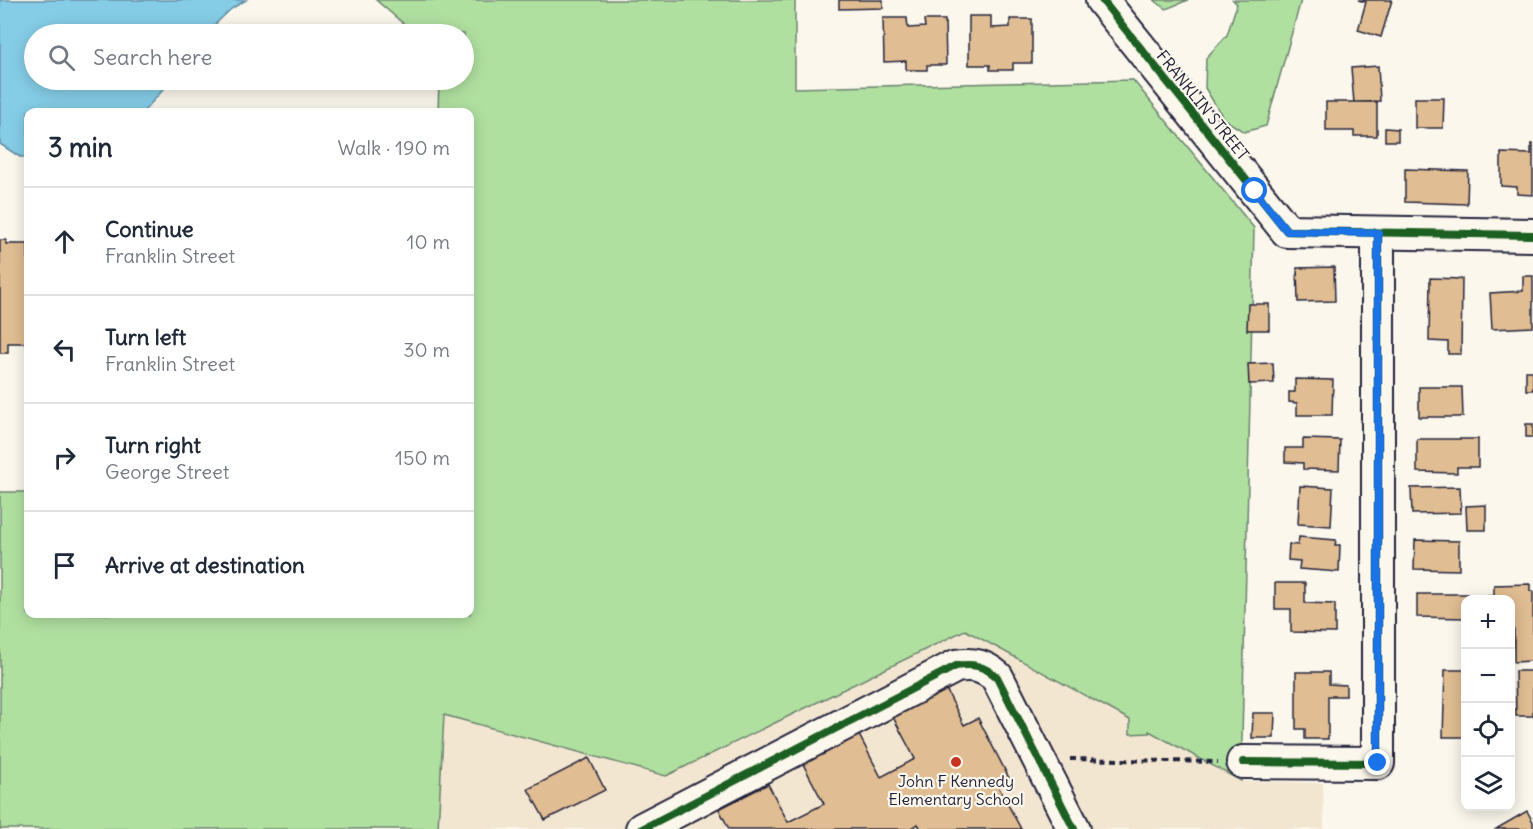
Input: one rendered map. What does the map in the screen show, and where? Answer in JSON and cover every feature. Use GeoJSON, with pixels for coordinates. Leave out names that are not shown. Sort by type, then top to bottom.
{"type":"FeatureCollection","features":[{"type":"Feature","properties":{"kind":"street","name":"FRANKLIN STREET"},"geometry":{"type":"LineString","coordinates":[[1102,0],[1287,231],[1533,235]]}},
{"type":"Feature","properties":{"kind":"street"},"geometry":{"type":"LineString","coordinates":[[1243,762],[1378,763],[1378,233]]}},
{"type":"Feature","properties":{"kind":"street"},"geometry":{"type":"LineString","coordinates":[[642,829],[956,666],[976,665],[988,669],[997,677],[1074,829]]}},
{"type":"Feature","properties":{"kind":"path"},"geometry":{"type":"LineString","coordinates":[[1038,759],[1243,762]]}},
{"type":"Feature","properties":{"kind":"shaded area"},"geometry":{"type":"Polygon","coordinates":[[[965,630],[1241,781],[1323,783],[1324,829],[438,829],[444,715],[666,776],[965,630]]]}},
{"type":"Feature","properties":{"kind":"green space"},"geometry":{"type":"Polygon","coordinates":[[[376,0],[795,0],[795,88],[1133,80],[1254,228],[1241,781],[1149,731],[1149,733],[1130,734],[1130,720],[965,630],[666,776],[444,715],[438,829],[0,829],[0,492],[24,492],[24,618],[474,618],[474,108],[438,108],[439,90],[474,90],[474,24],[404,24],[376,0]]]}},
{"type":"Feature","properties":{"kind":"green space"},"geometry":{"type":"Polygon","coordinates":[[[1154,0],[1188,0],[1166,9],[1154,0]]]}},
{"type":"Feature","properties":{"kind":"green space"},"geometry":{"type":"Polygon","coordinates":[[[1233,0],[1301,0],[1266,126],[1244,132],[1224,119],[1205,88],[1206,58],[1227,35],[1237,4],[1233,0]]]}},
{"type":"Feature","properties":{"kind":"water"},"geometry":{"type":"Polygon","coordinates":[[[0,0],[246,0],[231,9],[215,24],[24,24],[24,90],[163,90],[147,108],[24,108],[24,157],[20,157],[0,144],[0,0]]]}},
{"type":"Feature","properties":{"kind":"building"},"geometry":{"type":"Polygon","coordinates":[[[839,0],[883,0],[883,8],[839,9],[839,0]]]}},
{"type":"Feature","properties":{"kind":"building"},"geometry":{"type":"Polygon","coordinates":[[[1358,0],[1392,0],[1381,37],[1358,30],[1366,2],[1358,0]]]}},
{"type":"Feature","properties":{"kind":"building"},"geometry":{"type":"Polygon","coordinates":[[[969,16],[991,16],[991,28],[1010,27],[1010,19],[1032,19],[1032,63],[1013,63],[1013,70],[990,70],[990,65],[969,65],[969,16]]]}},
{"type":"Feature","properties":{"kind":"building"},"geometry":{"type":"Polygon","coordinates":[[[883,18],[907,18],[908,28],[925,27],[924,20],[945,20],[946,65],[927,65],[927,70],[906,70],[906,61],[884,62],[883,18]]]}},
{"type":"Feature","properties":{"kind":"building"},"geometry":{"type":"Polygon","coordinates":[[[1378,66],[1380,101],[1354,103],[1351,68],[1378,66]]]}},
{"type":"Feature","properties":{"kind":"building"},"geometry":{"type":"Polygon","coordinates":[[[1415,98],[1444,98],[1443,128],[1415,128],[1415,98]]]}},
{"type":"Feature","properties":{"kind":"building"},"geometry":{"type":"Polygon","coordinates":[[[1326,102],[1377,102],[1377,136],[1354,136],[1354,131],[1326,131],[1326,102]]]}},
{"type":"Feature","properties":{"kind":"building"},"geometry":{"type":"Polygon","coordinates":[[[1385,128],[1398,129],[1398,141],[1385,141],[1385,128]]]}},
{"type":"Feature","properties":{"kind":"building"},"geometry":{"type":"Polygon","coordinates":[[[1531,144],[1533,144],[1533,195],[1517,194],[1517,187],[1501,186],[1501,153],[1531,154],[1531,144]]]}},
{"type":"Feature","properties":{"kind":"building"},"geometry":{"type":"Polygon","coordinates":[[[1405,169],[1468,171],[1467,204],[1405,202],[1405,169]]]}},
{"type":"Feature","properties":{"kind":"building"},"geometry":{"type":"Polygon","coordinates":[[[0,240],[6,240],[6,244],[24,244],[24,343],[8,343],[8,353],[0,353],[0,240]]]}},
{"type":"Feature","properties":{"kind":"building"},"geometry":{"type":"Polygon","coordinates":[[[1334,267],[1335,301],[1298,302],[1297,268],[1334,267]]]}},
{"type":"Feature","properties":{"kind":"building"},"geometry":{"type":"Polygon","coordinates":[[[1523,276],[1533,276],[1533,327],[1492,329],[1490,293],[1523,291],[1523,276]]]}},
{"type":"Feature","properties":{"kind":"building"},"geometry":{"type":"Polygon","coordinates":[[[1430,278],[1462,279],[1461,354],[1448,354],[1448,342],[1429,341],[1430,278]]]}},
{"type":"Feature","properties":{"kind":"building"},"geometry":{"type":"Polygon","coordinates":[[[1248,304],[1269,304],[1269,330],[1247,330],[1248,304]]]}},
{"type":"Feature","properties":{"kind":"building"},"geometry":{"type":"Polygon","coordinates":[[[1273,363],[1274,383],[1249,384],[1248,364],[1273,363]]]}},
{"type":"Feature","properties":{"kind":"building"},"geometry":{"type":"Polygon","coordinates":[[[1526,371],[1533,371],[1533,390],[1526,390],[1526,371]]]}},
{"type":"Feature","properties":{"kind":"building"},"geometry":{"type":"Polygon","coordinates":[[[1295,379],[1333,380],[1332,415],[1297,415],[1297,403],[1289,402],[1289,392],[1295,392],[1295,379]]]}},
{"type":"Feature","properties":{"kind":"building"},"geometry":{"type":"Polygon","coordinates":[[[1419,387],[1462,387],[1463,417],[1419,417],[1419,387]]]}},
{"type":"Feature","properties":{"kind":"building"},"geometry":{"type":"Polygon","coordinates":[[[1526,424],[1533,424],[1533,437],[1526,437],[1526,424]]]}},
{"type":"Feature","properties":{"kind":"building"},"geometry":{"type":"Polygon","coordinates":[[[1303,439],[1340,440],[1339,470],[1303,469],[1303,463],[1285,462],[1285,448],[1303,448],[1303,439]]]}},
{"type":"Feature","properties":{"kind":"building"},"geometry":{"type":"Polygon","coordinates":[[[1417,439],[1478,439],[1478,467],[1457,467],[1457,473],[1417,472],[1417,439]]]}},
{"type":"Feature","properties":{"kind":"building"},"geometry":{"type":"Polygon","coordinates":[[[1300,486],[1333,488],[1331,526],[1298,524],[1300,486]]]}},
{"type":"Feature","properties":{"kind":"building"},"geometry":{"type":"Polygon","coordinates":[[[1460,487],[1461,513],[1412,514],[1411,488],[1460,487]]]}},
{"type":"Feature","properties":{"kind":"building"},"geometry":{"type":"Polygon","coordinates":[[[1486,505],[1486,530],[1467,530],[1466,506],[1486,505]]]}},
{"type":"Feature","properties":{"kind":"building"},"geometry":{"type":"Polygon","coordinates":[[[1299,537],[1336,540],[1335,545],[1340,545],[1339,572],[1299,569],[1300,561],[1288,560],[1289,544],[1298,545],[1299,537]]]}},
{"type":"Feature","properties":{"kind":"building"},"geometry":{"type":"Polygon","coordinates":[[[1415,540],[1459,541],[1459,570],[1414,569],[1415,540]]]}},
{"type":"Feature","properties":{"kind":"building"},"geometry":{"type":"Polygon","coordinates":[[[1275,583],[1305,583],[1305,603],[1335,604],[1335,633],[1291,632],[1291,609],[1275,609],[1275,583]]]}},
{"type":"Feature","properties":{"kind":"building"},"geometry":{"type":"Polygon","coordinates":[[[1530,584],[1530,591],[1533,591],[1533,661],[1515,662],[1515,595],[1494,595],[1494,585],[1530,584]]]}},
{"type":"Feature","properties":{"kind":"building"},"geometry":{"type":"Polygon","coordinates":[[[1417,594],[1467,594],[1461,595],[1461,618],[1417,617],[1417,594]]]}},
{"type":"Feature","properties":{"kind":"building"},"geometry":{"type":"Polygon","coordinates":[[[1445,670],[1461,670],[1461,737],[1443,737],[1445,670]]]}},
{"type":"Feature","properties":{"kind":"building"},"geometry":{"type":"Polygon","coordinates":[[[1515,671],[1533,671],[1533,716],[1516,716],[1515,671]]]}},
{"type":"Feature","properties":{"kind":"building"},"geometry":{"type":"Polygon","coordinates":[[[1296,672],[1329,672],[1329,684],[1346,685],[1346,696],[1328,696],[1328,739],[1305,739],[1305,729],[1296,729],[1296,672]]]}},
{"type":"Feature","properties":{"kind":"building","name":"John F Kennedy Elementary School"},"geometry":{"type":"Polygon","coordinates":[[[946,689],[964,725],[978,718],[1009,778],[997,784],[1021,829],[921,829],[918,824],[909,829],[729,829],[719,809],[768,784],[788,822],[824,804],[803,764],[859,735],[881,777],[915,759],[893,717],[946,689]]]}},
{"type":"Feature","properties":{"kind":"building"},"geometry":{"type":"Polygon","coordinates":[[[1253,713],[1275,713],[1274,738],[1252,738],[1253,713]]]}},
{"type":"Feature","properties":{"kind":"building"},"geometry":{"type":"Polygon","coordinates":[[[589,758],[605,790],[545,820],[528,789],[589,758]]]}},
{"type":"Feature","properties":{"kind":"building"},"geometry":{"type":"Polygon","coordinates":[[[1527,811],[1533,822],[1533,829],[1496,829],[1527,811]]]}},
{"type":"Feature","properties":{"kind":"cycle path"},"geometry":{"type":"LineString","coordinates":[[1102,0],[1287,231],[1533,235]]}},
{"type":"Feature","properties":{"kind":"cycle path"},"geometry":{"type":"LineString","coordinates":[[1243,762],[1378,763],[1378,233]]}},
{"type":"Feature","properties":{"kind":"cycle path"},"geometry":{"type":"LineString","coordinates":[[642,829],[956,666],[968,665],[983,668],[997,677],[1074,829]]}},
{"type":"Feature","properties":{"kind":"place","name":"John F Kennedy Elementary School"},"geometry":{"type":"Point","coordinates":[956,762]}},
{"type":"Feature","properties":{"kind":"route"},"geometry":{"type":"LineString","coordinates":[[1255,191],[1287,231],[1378,233],[1378,763]]}}]}
